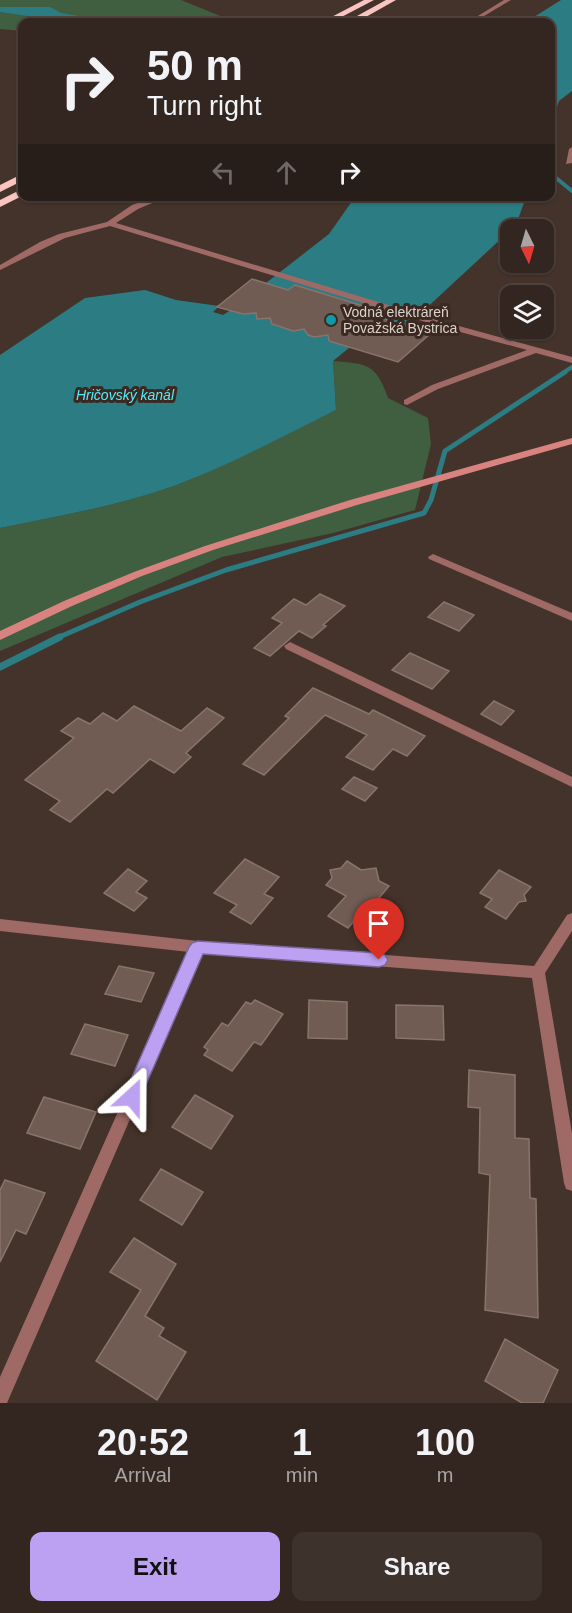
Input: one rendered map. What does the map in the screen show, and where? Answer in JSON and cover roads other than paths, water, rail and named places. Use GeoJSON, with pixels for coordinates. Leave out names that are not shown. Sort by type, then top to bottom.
{"type":"FeatureCollection","features":[{"type":"Feature","properties":{"kind":"highway"},"geometry":{"type":"LineString","coordinates":[[334,18],[370,0]]}},
{"type":"Feature","properties":{"kind":"highway"},"geometry":{"type":"LineString","coordinates":[[357,18],[392,0]]}},
{"type":"Feature","properties":{"kind":"highway"},"geometry":{"type":"LineString","coordinates":[[0,189],[18,179]]}},
{"type":"Feature","properties":{"kind":"highway"},"geometry":{"type":"LineString","coordinates":[[0,204],[18,194]]}},
{"type":"Feature","properties":{"kind":"main road"},"geometry":{"type":"LineString","coordinates":[[0,636],[155,567],[308,517],[572,441]]}},
{"type":"Feature","properties":{"kind":"street"},"geometry":{"type":"LineString","coordinates":[[478,18],[508,0]]}},
{"type":"Feature","properties":{"kind":"street"},"geometry":{"type":"LineString","coordinates":[[568,162],[572,148]]}},
{"type":"Feature","properties":{"kind":"street"},"geometry":{"type":"LineString","coordinates":[[0,268],[43,244],[63,236],[110,224],[135,207],[152,201]]}},
{"type":"Feature","properties":{"kind":"street"},"geometry":{"type":"LineString","coordinates":[[110,224],[445,325],[570,359]]}},
{"type":"Feature","properties":{"kind":"street"},"geometry":{"type":"LineString","coordinates":[[406,402],[435,387],[536,350]]}},
{"type":"Feature","properties":{"kind":"street"},"geometry":{"type":"LineString","coordinates":[[433,557],[572,617]]}},
{"type":"Feature","properties":{"kind":"street"},"geometry":{"type":"LineString","coordinates":[[290,646],[572,782]]}},
{"type":"Feature","properties":{"kind":"street"},"geometry":{"type":"LineString","coordinates":[[572,919],[538,972],[572,1183]]}},
{"type":"Feature","properties":{"kind":"street"},"geometry":{"type":"LineString","coordinates":[[0,925],[198,947],[538,972]]}},
{"type":"Feature","properties":{"kind":"street"},"geometry":{"type":"LineString","coordinates":[[0,1398],[198,947]]}},
{"type":"Feature","properties":{"kind":"water"},"geometry":{"type":"Polygon","coordinates":[[[561,0],[572,0],[572,91],[559,101],[555,112],[555,18],[532,18],[561,0]]]}},
{"type":"Feature","properties":{"kind":"water"},"geometry":{"type":"Polygon","coordinates":[[[0,7],[50,7],[61,13],[80,18],[42,18],[0,12],[0,7]]]}},
{"type":"Feature","properties":{"kind":"water"},"geometry":{"type":"Polygon","coordinates":[[[352,201],[525,201],[518,219],[500,219],[500,240],[407,326],[371,315],[378,310],[365,306],[358,311],[335,304],[342,299],[329,295],[322,300],[300,294],[307,289],[295,285],[288,290],[266,283],[329,234],[352,201]]]}},
{"type":"Feature","properties":{"kind":"water","name":"Hričovský kanál"},"geometry":{"type":"Polygon","coordinates":[[[145,290],[176,300],[219,306],[213,312],[223,315],[234,308],[243,314],[251,310],[262,314],[258,319],[265,315],[312,330],[307,334],[314,337],[322,333],[334,336],[329,340],[330,342],[355,343],[333,361],[336,410],[236,460],[174,486],[110,505],[0,528],[0,355],[85,298],[145,290]]]}},
{"type":"Feature","properties":{"kind":"waterway"},"geometry":{"type":"LineString","coordinates":[[555,177],[572,191]]}},
{"type":"Feature","properties":{"kind":"waterway"},"geometry":{"type":"LineString","coordinates":[[563,373],[572,367]]}},
{"type":"Feature","properties":{"kind":"waterway"},"geometry":{"type":"LineString","coordinates":[[57,638],[140,602],[226,570],[424,513],[431,500],[445,451],[565,372]]}},
{"type":"Feature","properties":{"kind":"waterway"},"geometry":{"type":"LineString","coordinates":[[0,667],[60,637]]}},
{"type":"Feature","properties":{"kind":"place","name":"Vodná elektráreň Považská Bystrica"},"geometry":{"type":"Point","coordinates":[331,320]}}]}
